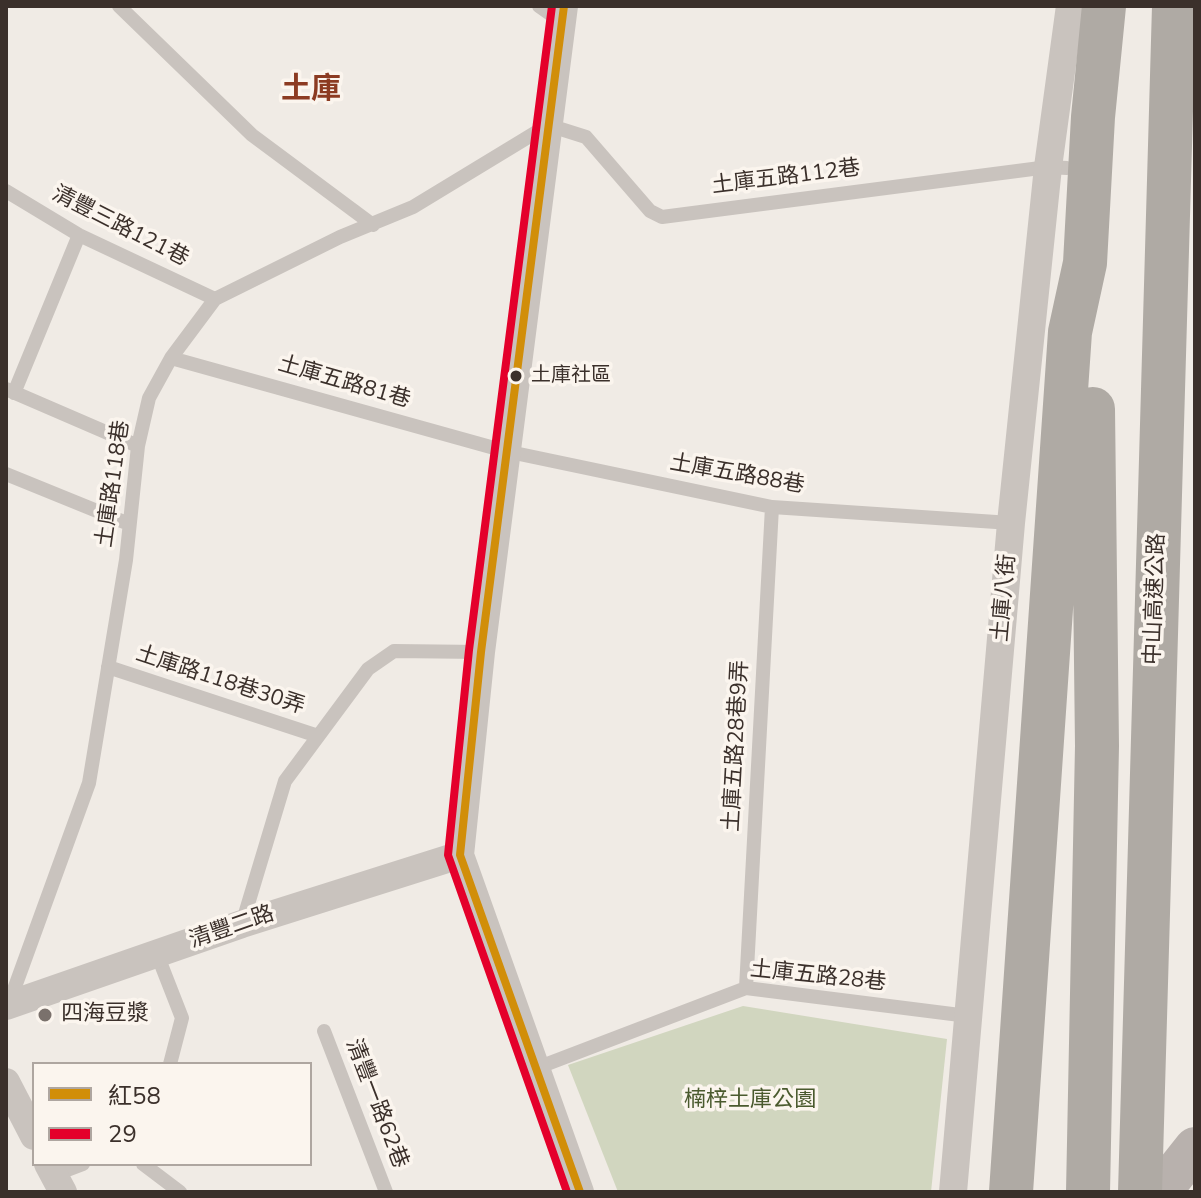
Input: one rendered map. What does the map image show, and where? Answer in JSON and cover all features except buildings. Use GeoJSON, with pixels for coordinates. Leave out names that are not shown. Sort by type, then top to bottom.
{"type":"FeatureCollection","features":[{"type":"Feature","properties":{"kind":"highway"},"geometry":{"type":"LineString","coordinates":[[1088,1192],[1097,746],[1092,347],[1085,263],[1093,117],[1104,6]]}},
{"type":"Feature","properties":{"kind":"highway","name":"中山高速公路"},"geometry":{"type":"LineString","coordinates":[[1140,1171],[1174,6]]}},
{"type":"Feature","properties":{"kind":"highway"},"geometry":{"type":"LineString","coordinates":[[1011,1192],[1070,332],[1085,263]]}},
{"type":"Feature","properties":{"kind":"main road"},"geometry":{"type":"LineString","coordinates":[[1160,1192],[1195,1148]]}},
{"type":"Feature","properties":{"kind":"street","name":"土庫八街"},"geometry":{"type":"LineString","coordinates":[[953,1192],[1011,523],[1057,167],[1070,6]]}},
{"type":"Feature","properties":{"kind":"street"},"geometry":{"type":"LineString","coordinates":[[567,12],[548,125],[505,451],[460,855],[580,1192]]}},
{"type":"Feature","properties":{"kind":"street","name":"清豐二路"},"geometry":{"type":"LineString","coordinates":[[7,1006],[242,924],[460,855]]}},
{"type":"Feature","properties":{"kind":"street"},"geometry":{"type":"LineString","coordinates":[[6,1082],[32,1132]]}},
{"type":"Feature","properties":{"kind":"lane"},"geometry":{"type":"LineString","coordinates":[[119,6],[252,135],[373,225]]}},
{"type":"Feature","properties":{"kind":"lane"},"geometry":{"type":"LineString","coordinates":[[539,6],[567,12]]}},
{"type":"Feature","properties":{"kind":"lane","name":"土庫路118巷"},"geometry":{"type":"LineString","coordinates":[[7,1006],[89,783],[138,446],[149,398],[171,358],[215,299],[292,260],[413,207],[548,125]]}},
{"type":"Feature","properties":{"kind":"lane","name":"土庫五路112巷"},"geometry":{"type":"LineString","coordinates":[[548,125],[586,137],[650,211],[662,217],[1057,167]]}},
{"type":"Feature","properties":{"kind":"lane","name":"清豐三路121巷"},"geometry":{"type":"LineString","coordinates":[[6,191],[79,235],[215,299]]}},
{"type":"Feature","properties":{"kind":"lane"},"geometry":{"type":"LineString","coordinates":[[79,235],[10,391],[138,446]]}},
{"type":"Feature","properties":{"kind":"lane","name":"土庫五路81巷"},"geometry":{"type":"LineString","coordinates":[[171,358],[505,451]]}},
{"type":"Feature","properties":{"kind":"lane","name":"土庫五路88巷"},"geometry":{"type":"LineString","coordinates":[[505,451],[772,507],[1011,523]]}},
{"type":"Feature","properties":{"kind":"lane"},"geometry":{"type":"LineString","coordinates":[[6,474],[129,524]]}},
{"type":"Feature","properties":{"kind":"lane","name":"土庫五路28巷9弄"},"geometry":{"type":"LineString","coordinates":[[746,988],[772,507]]}},
{"type":"Feature","properties":{"kind":"lane"},"geometry":{"type":"LineString","coordinates":[[242,924],[285,781],[368,669],[394,651],[481,652]]}},
{"type":"Feature","properties":{"kind":"lane","name":"土庫路118巷30弄"},"geometry":{"type":"LineString","coordinates":[[108,667],[318,736]]}},
{"type":"Feature","properties":{"kind":"lane"},"geometry":{"type":"LineString","coordinates":[[157,954],[182,1018],[171,1062]]}},
{"type":"Feature","properties":{"kind":"lane","name":"土庫五路28巷"},"geometry":{"type":"LineString","coordinates":[[534,1069],[746,988],[968,1016]]}},
{"type":"Feature","properties":{"kind":"lane","name":"清豐一路62巷"},"geometry":{"type":"LineString","coordinates":[[324,1031],[386,1192]]}},
{"type":"Feature","properties":{"kind":"lane"},"geometry":{"type":"LineString","coordinates":[[55,1177],[79,1166]]}},
{"type":"Feature","properties":{"kind":"lane"},"geometry":{"type":"LineString","coordinates":[[146,1166],[180,1192]]}},
{"type":"Feature","properties":{"kind":"green space","name":"楠梓土庫公園"},"geometry":{"type":"Polygon","coordinates":[[[743,1006],[947,1039],[931,1192],[618,1192],[568,1065],[743,1006]]]}},
{"type":"Feature","properties":{"kind":"transit line","name":"29"},"geometry":{"type":"LineString","coordinates":[[552,6],[469,650],[448,855],[567,1192]]}},
{"type":"Feature","properties":{"kind":"transit line","name":"紅58"},"geometry":{"type":"LineString","coordinates":[[564,6],[481,652],[460,855],[580,1192]]}},
{"type":"Feature","properties":{"kind":"place","name":"土庫社區"},"geometry":{"type":"Point","coordinates":[516,376]}},
{"type":"Feature","properties":{"kind":"place","name":"四海豆漿"},"geometry":{"type":"Point","coordinates":[45,1015]}},
{"type":"Feature","properties":{"kind":"district","name":"土庫"},"geometry":{"type":"Point","coordinates":[311,91]}}]}
